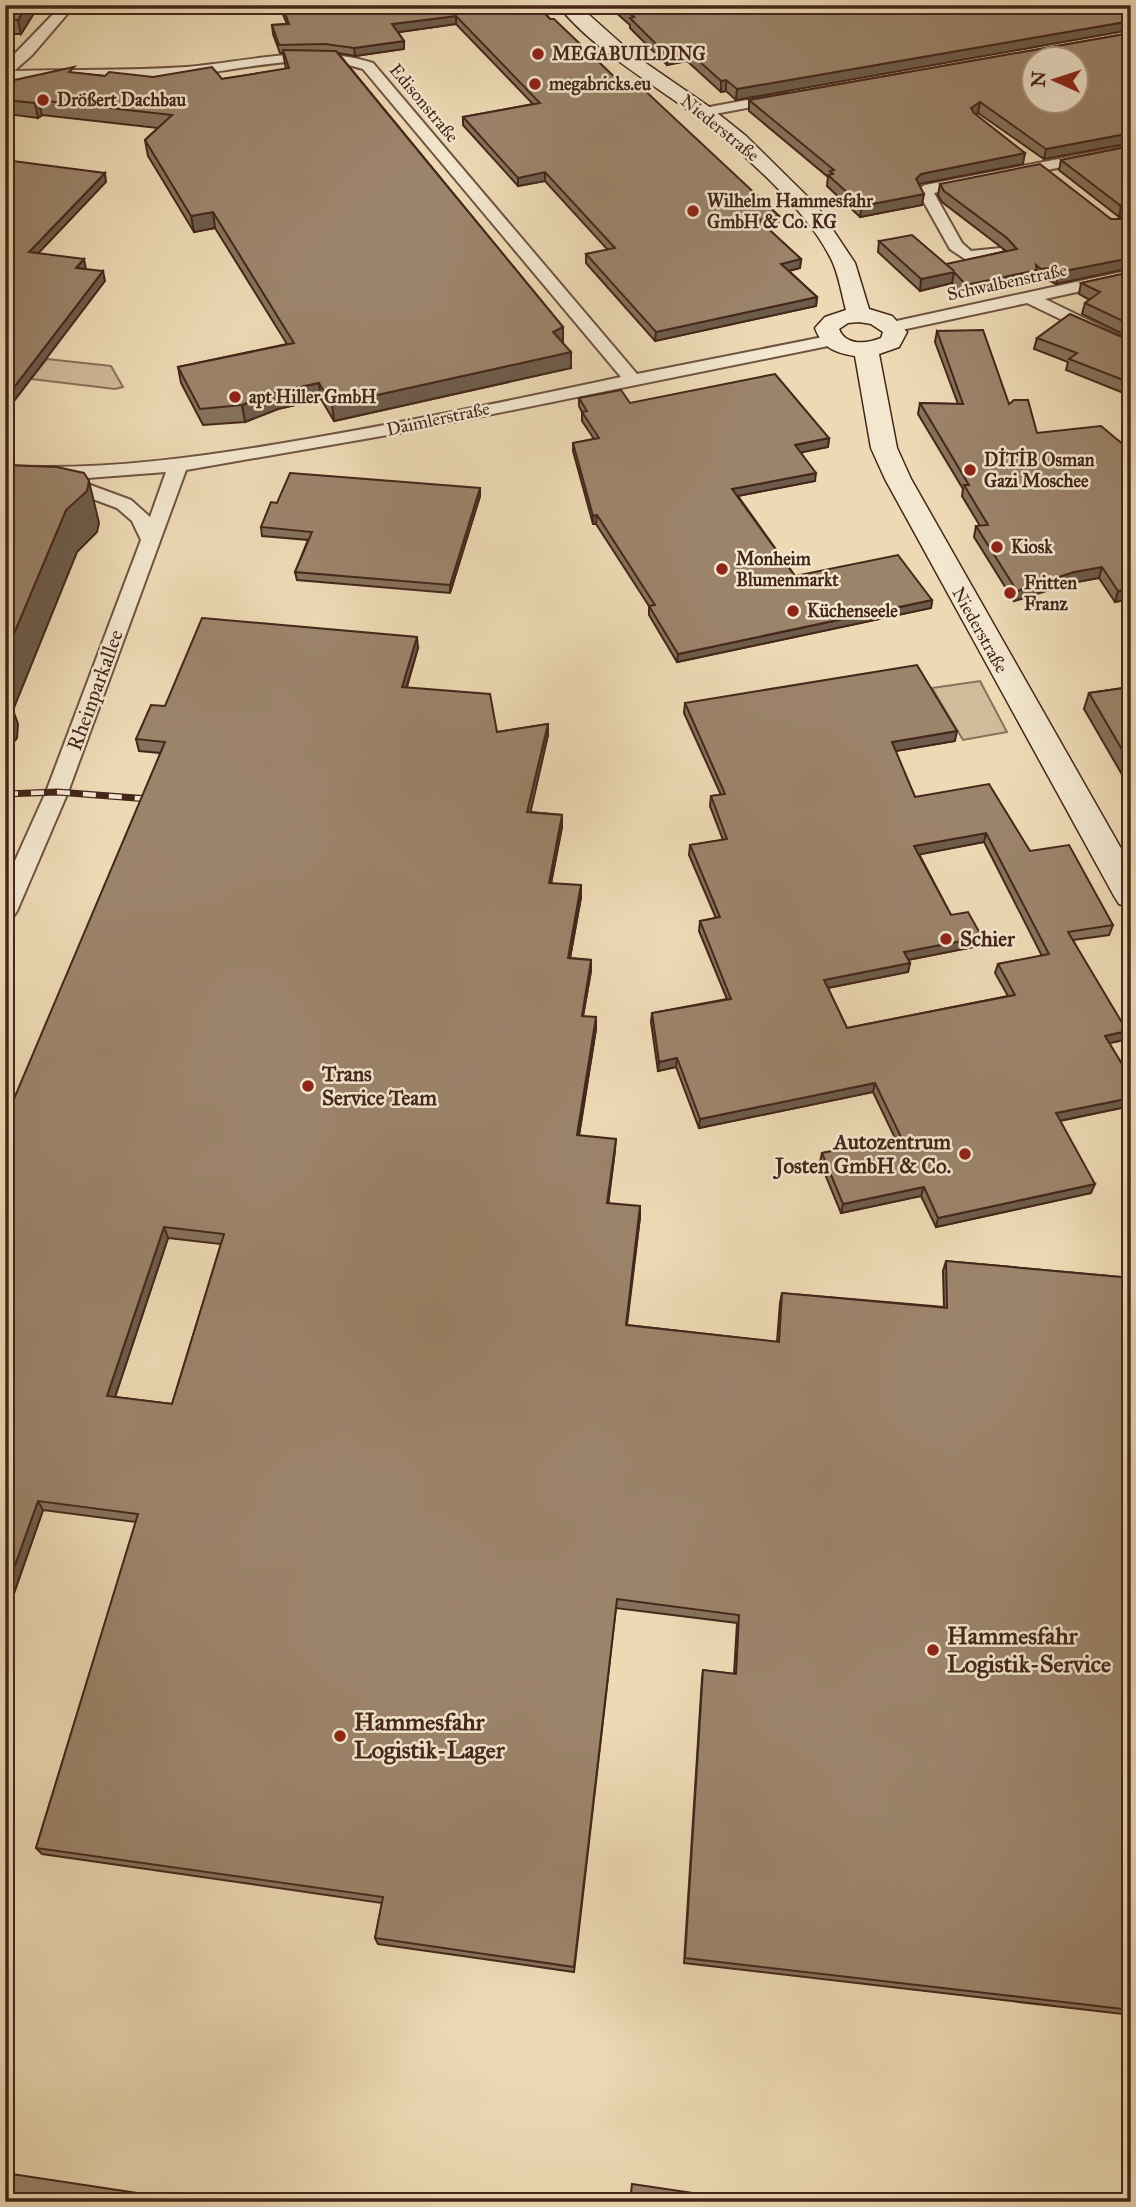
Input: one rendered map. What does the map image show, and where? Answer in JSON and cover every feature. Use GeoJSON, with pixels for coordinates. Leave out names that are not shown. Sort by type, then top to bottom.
{"type":"FeatureCollection","features":[{"type":"Feature","properties":{"kind":"street"},"geometry":{"type":"LineString","coordinates":[[5,73],[68,5]]}},
{"type":"Feature","properties":{"kind":"street","name":"Niederstraße"},"geometry":{"type":"LineString","coordinates":[[567,5],[627,59],[704,112],[739,140],[810,211],[844,263],[859,315]]}},
{"type":"Feature","properties":{"kind":"street","name":"Edisonstraße"},"geometry":{"type":"LineString","coordinates":[[5,73],[188,71],[304,58],[348,59],[368,66],[632,379]]}},
{"type":"Feature","properties":{"kind":"street"},"geometry":{"type":"LineString","coordinates":[[704,112],[795,95]]}},
{"type":"Feature","properties":{"kind":"street"},"geometry":{"type":"LineString","coordinates":[[995,251],[968,256],[957,246],[925,190],[1047,172],[1131,149]]}},
{"type":"Feature","properties":{"kind":"street"},"geometry":{"type":"LineString","coordinates":[[1021,152],[1047,172]]}},
{"type":"Feature","properties":{"kind":"street","name":"Schwalbenstraße"},"geometry":{"type":"LineString","coordinates":[[892,327],[1131,275]]}},
{"type":"Feature","properties":{"kind":"street"},"geometry":{"type":"LineString","coordinates":[[1031,298],[1131,348]]}},
{"type":"Feature","properties":{"kind":"street"},"geometry":{"type":"LineString","coordinates":[[859,315],[879,319],[892,327],[895,332],[891,342],[866,349],[844,346],[832,340],[827,328],[837,318],[859,315]]}},
{"type":"Feature","properties":{"kind":"street","name":"Daimlerstraße"},"geometry":{"type":"LineString","coordinates":[[5,472],[40,475],[178,466],[398,428],[832,340]]}},
{"type":"Feature","properties":{"kind":"street","name":"Niederstraße"},"geometry":{"type":"LineString","coordinates":[[866,349],[884,448],[898,479],[1131,896]]}},
{"type":"Feature","properties":{"kind":"street","name":"Rheinparkallee"},"geometry":{"type":"LineString","coordinates":[[5,911],[61,783],[178,466]]}},
{"type":"Feature","properties":{"kind":"street","name":"Daimlerstraße"},"geometry":{"type":"LineString","coordinates":[[40,475],[89,489],[124,504],[141,518],[150,540]]}},
{"type":"Feature","properties":{"kind":"shaded area"},"geometry":{"type":"Polygon","coordinates":[[[47,359],[111,366],[123,387],[115,389],[31,379],[47,359]]]}},
{"type":"Feature","properties":{"kind":"shaded area"},"geometry":{"type":"Polygon","coordinates":[[[980,681],[1007,732],[963,740],[932,688],[980,681]]]}},
{"type":"Feature","properties":{"kind":"building"},"geometry":{"type":"Polygon","coordinates":[[[5,5],[27,5],[18,20],[5,19],[5,5]]]}},
{"type":"Feature","properties":{"kind":"building"},"geometry":{"type":"Polygon","coordinates":[[[282,5],[537,5],[626,88],[640,86],[779,216],[759,220],[801,259],[781,264],[817,297],[656,332],[586,254],[615,248],[545,172],[518,178],[463,117],[540,103],[456,16],[392,24],[404,41],[354,48],[325,44],[279,45],[272,25],[289,24],[282,5]]]}},
{"type":"Feature","properties":{"kind":"building"},"geometry":{"type":"Polygon","coordinates":[[[619,5],[1131,5],[1131,21],[737,89],[726,80],[721,81],[688,51],[667,55],[630,18],[634,17],[619,5]]]}},
{"type":"Feature","properties":{"kind":"building"},"geometry":{"type":"Polygon","coordinates":[[[1131,33],[1131,133],[1046,149],[980,102],[971,108],[974,113],[1025,153],[921,174],[916,179],[924,194],[862,206],[828,175],[833,174],[830,171],[834,170],[749,100],[1020,52],[1020,116],[1090,116],[1090,46],[1057,46],[1131,33]]]}},
{"type":"Feature","properties":{"kind":"building"},"geometry":{"type":"Polygon","coordinates":[[[283,50],[336,51],[563,327],[553,332],[571,352],[332,405],[319,383],[276,392],[242,405],[200,409],[178,367],[294,343],[213,212],[191,216],[145,140],[172,115],[38,100],[35,103],[5,100],[5,82],[74,67],[69,72],[105,76],[109,72],[153,77],[212,67],[222,79],[289,68],[283,50]]]}},
{"type":"Feature","properties":{"kind":"building"},"geometry":{"type":"Polygon","coordinates":[[[1131,146],[1131,205],[1121,206],[1061,160],[1131,146]]]}},
{"type":"Feature","properties":{"kind":"building"},"geometry":{"type":"Polygon","coordinates":[[[5,160],[105,173],[29,252],[84,259],[76,268],[103,271],[5,399],[5,160]]]}},
{"type":"Feature","properties":{"kind":"building"},"geometry":{"type":"Polygon","coordinates":[[[1040,164],[1111,219],[1131,219],[1131,258],[1059,272],[1048,268],[1041,269],[1036,265],[1037,270],[966,285],[954,272],[921,279],[879,241],[912,235],[954,271],[946,264],[1017,249],[1007,238],[944,191],[940,184],[1040,164]]]}},
{"type":"Feature","properties":{"kind":"building"},"geometry":{"type":"Polygon","coordinates":[[[1131,272],[1131,325],[1085,303],[1100,292],[1081,283],[1131,272]]]}},
{"type":"Feature","properties":{"kind":"building"},"geometry":{"type":"Polygon","coordinates":[[[1070,314],[1131,341],[1131,383],[1069,359],[1077,353],[1037,338],[1070,314]]]}},
{"type":"Feature","properties":{"kind":"building"},"geometry":{"type":"Polygon","coordinates":[[[983,330],[1009,404],[1014,400],[1028,400],[1037,433],[1101,426],[1131,451],[1131,589],[1118,591],[1102,567],[1074,572],[1017,591],[976,526],[988,525],[964,485],[969,485],[920,403],[963,404],[937,331],[983,330]]]}},
{"type":"Feature","properties":{"kind":"building"},"geometry":{"type":"Polygon","coordinates":[[[775,374],[829,438],[795,445],[816,473],[732,489],[795,576],[898,555],[932,600],[678,654],[649,606],[655,605],[597,515],[593,516],[573,443],[599,438],[582,412],[587,411],[579,398],[621,390],[630,403],[775,374]]]}},
{"type":"Feature","properties":{"kind":"building"},"geometry":{"type":"Polygon","coordinates":[[[5,465],[57,467],[84,473],[89,481],[87,491],[66,510],[5,655],[5,465]]]}},
{"type":"Feature","properties":{"kind":"building"},"geometry":{"type":"Polygon","coordinates":[[[290,473],[480,488],[450,585],[295,572],[312,532],[261,527],[271,502],[277,503],[290,473]]]}},
{"type":"Feature","properties":{"kind":"building"},"geometry":{"type":"Polygon","coordinates":[[[202,618],[417,637],[402,687],[490,694],[497,732],[548,724],[527,812],[562,815],[549,883],[581,885],[568,958],[591,960],[582,1016],[596,1017],[577,1135],[616,1139],[607,1203],[640,1206],[626,1325],[779,1342],[782,1293],[947,1308],[946,1261],[1131,1278],[1131,2010],[685,1958],[703,1670],[736,1674],[739,1615],[617,1599],[574,1967],[375,1938],[383,1897],[36,1848],[138,1514],[38,1501],[5,1593],[5,1120],[165,742],[136,739],[151,705],[165,706],[202,618]],[[164,1227],[107,1396],[172,1404],[224,1234],[164,1227]]]}},
{"type":"Feature","properties":{"kind":"building"},"geometry":{"type":"Polygon","coordinates":[[[917,665],[957,731],[892,742],[915,797],[989,784],[1030,851],[1069,845],[1113,925],[1068,932],[1127,1031],[1105,1036],[1131,1079],[1131,1098],[1056,1113],[1095,1184],[938,1218],[924,1187],[843,1204],[822,1153],[901,1137],[875,1083],[700,1119],[677,1058],[659,1062],[652,1013],[731,999],[700,921],[720,917],[690,845],[727,839],[711,796],[725,794],[685,703],[917,665]],[[986,833],[914,846],[951,915],[968,912],[982,937],[904,952],[910,963],[824,980],[847,1028],[1015,995],[998,964],[1049,954],[986,833]]]}},
{"type":"Feature","properties":{"kind":"building"},"geometry":{"type":"Polygon","coordinates":[[[1131,687],[1131,765],[1089,693],[1131,687]]]}},
{"type":"Feature","properties":{"kind":"building"},"geometry":{"type":"Polygon","coordinates":[[[5,2173],[197,2202],[5,2202],[5,2173]]]}},
{"type":"Feature","properties":{"kind":"building"},"geometry":{"type":"Polygon","coordinates":[[[632,2184],[707,2195],[707,2202],[630,2202],[632,2184]]]}},
{"type":"Feature","properties":{"kind":"railway"},"geometry":{"type":"LineString","coordinates":[[5,794],[57,792],[149,799]]}},
{"type":"Feature","properties":{"kind":"place","name":"MEGABUILDING"},"geometry":{"type":"Point","coordinates":[538,54]}},
{"type":"Feature","properties":{"kind":"place","name":"megabricks.eu"},"geometry":{"type":"Point","coordinates":[535,84]}},
{"type":"Feature","properties":{"kind":"place","name":"Drößert Dachbau"},"geometry":{"type":"Point","coordinates":[43,100]}},
{"type":"Feature","properties":{"kind":"place","name":"Wilhelm Hammesfahr GmbH & Co. KG"},"geometry":{"type":"Point","coordinates":[693,211]}},
{"type":"Feature","properties":{"kind":"place","name":"apt Hiller GmbH"},"geometry":{"type":"Point","coordinates":[235,397]}},
{"type":"Feature","properties":{"kind":"place","name":"DİTİB Osman Gazi Moschee"},"geometry":{"type":"Point","coordinates":[970,470]}},
{"type":"Feature","properties":{"kind":"place","name":"Kiosk"},"geometry":{"type":"Point","coordinates":[997,547]}},
{"type":"Feature","properties":{"kind":"place","name":"Monheim Blumenmarkt"},"geometry":{"type":"Point","coordinates":[722,569]}},
{"type":"Feature","properties":{"kind":"place","name":"Fritten Franz"},"geometry":{"type":"Point","coordinates":[1010,593]}},
{"type":"Feature","properties":{"kind":"place","name":"Küchenseele"},"geometry":{"type":"Point","coordinates":[793,611]}},
{"type":"Feature","properties":{"kind":"place","name":"Schier"},"geometry":{"type":"Point","coordinates":[946,939]}},
{"type":"Feature","properties":{"kind":"place","name":"Trans Service Team"},"geometry":{"type":"Point","coordinates":[308,1086]}},
{"type":"Feature","properties":{"kind":"place","name":"Autozentrum Josten GmbH & Co."},"geometry":{"type":"Point","coordinates":[965,1154]}},
{"type":"Feature","properties":{"kind":"place","name":"Hammesfahr Logistik-Service"},"geometry":{"type":"Point","coordinates":[933,1650]}},
{"type":"Feature","properties":{"kind":"place","name":"Hammesfahr Logistik-Lager"},"geometry":{"type":"Point","coordinates":[340,1736]}}]}
